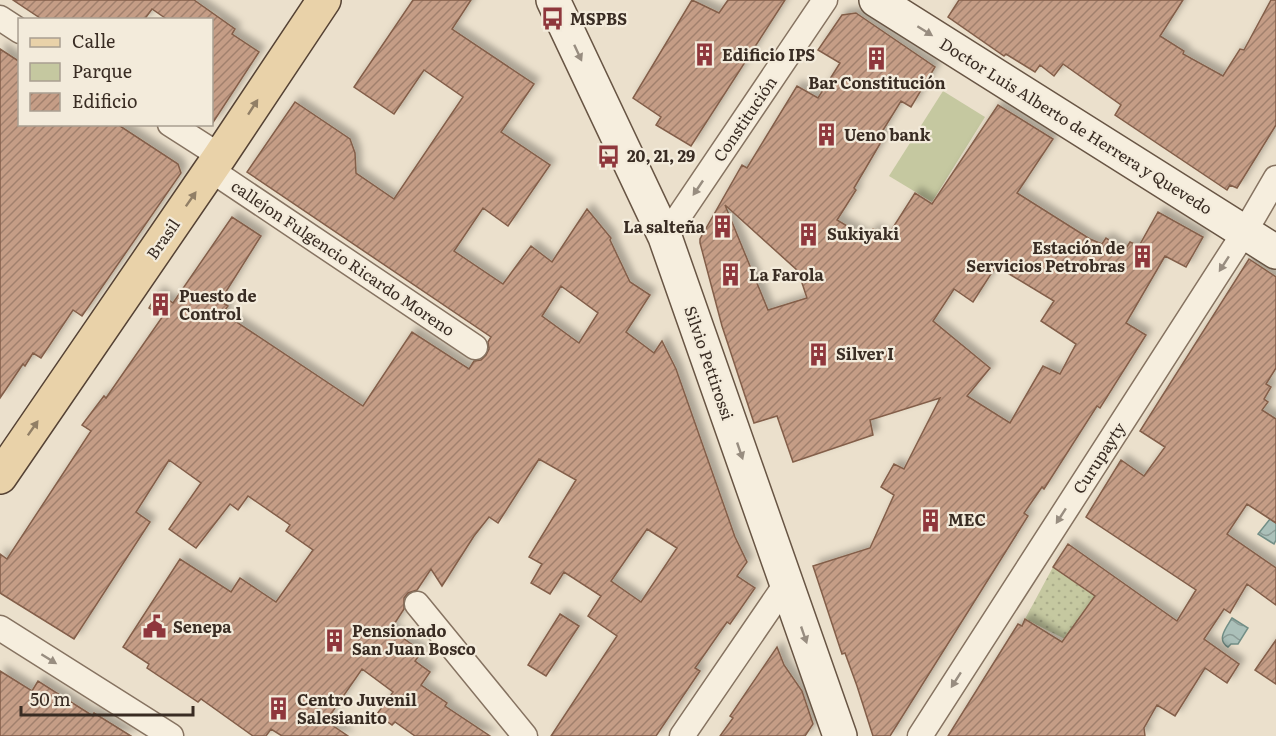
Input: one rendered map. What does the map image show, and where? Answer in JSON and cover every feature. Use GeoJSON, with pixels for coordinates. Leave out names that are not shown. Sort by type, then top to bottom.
{"type":"FeatureCollection","features":[{"type":"Feature","properties":{"kind":"main road","name":"Brasil"},"geometry":{"type":"LineString","coordinates":[[0,477],[216,163],[324,0]]}},
{"type":"Feature","properties":{"kind":"main road","name":"Silvio Pettirossi"},"geometry":{"type":"LineString","coordinates":[[554,0],[665,237],[840,736]]}},
{"type":"Feature","properties":{"kind":"main road","name":"Doctor Luis Alberto de Herrera y Quevedo"},"geometry":{"type":"LineString","coordinates":[[876,0],[1276,252]]}},
{"type":"Feature","properties":{"kind":"street","name":"Constitución"},"geometry":{"type":"LineString","coordinates":[[665,237],[825,0]]}},
{"type":"Feature","properties":{"kind":"street"},"geometry":{"type":"LineString","coordinates":[[0,18],[18,30]]}},
{"type":"Feature","properties":{"kind":"street","name":"callejon Fulgencio Ricardo Moreno"},"geometry":{"type":"LineString","coordinates":[[172,126],[216,163],[475,347]]}},
{"type":"Feature","properties":{"kind":"street","name":"Curupayty"},"geometry":{"type":"LineString","coordinates":[[920,736],[1244,233],[1276,178]]}},
{"type":"Feature","properties":{"kind":"street"},"geometry":{"type":"LineString","coordinates":[[682,736],[786,584]]}},
{"type":"Feature","properties":{"kind":"street"},"geometry":{"type":"LineString","coordinates":[[417,604],[525,736]]}},
{"type":"Feature","properties":{"kind":"street"},"geometry":{"type":"LineString","coordinates":[[0,628],[171,736]]}},
{"type":"Feature","properties":{"kind":"green space"},"geometry":{"type":"Polygon","coordinates":[[[943,91],[985,117],[932,202],[889,176],[943,91]]]}},
{"type":"Feature","properties":{"kind":"green space"},"geometry":{"type":"Polygon","coordinates":[[[1053,567],[1122,615],[1065,639],[1025,619],[1053,567]]]}},
{"type":"Feature","properties":{"kind":"water"},"geometry":{"type":"Polygon","coordinates":[[[1270,519],[1276,523],[1274,544],[1258,534],[1270,519]]]}},
{"type":"Feature","properties":{"kind":"water"},"geometry":{"type":"Polygon","coordinates":[[[1232,618],[1248,628],[1238,644],[1231,644],[1228,647],[1224,644],[1222,637],[1232,618]]]}},
{"type":"Feature","properties":{"kind":"building"},"geometry":{"type":"Polygon","coordinates":[[[13,0],[194,0],[235,29],[232,34],[259,52],[213,122],[213,18],[165,18],[152,9],[145,18],[40,18],[13,0]]]}},
{"type":"Feature","properties":{"kind":"building"},"geometry":{"type":"Polygon","coordinates":[[[413,0],[471,0],[452,29],[534,84],[501,132],[550,165],[508,226],[483,208],[454,251],[503,284],[531,246],[552,262],[587,209],[611,238],[630,282],[650,295],[626,332],[654,353],[662,341],[676,369],[735,537],[747,562],[737,576],[755,588],[730,624],[727,622],[695,668],[700,671],[656,736],[551,736],[617,636],[588,616],[601,596],[564,572],[550,594],[531,583],[542,564],[529,557],[576,480],[539,459],[498,523],[489,517],[442,586],[431,569],[417,590],[408,593],[404,598],[404,609],[391,629],[422,652],[415,661],[430,672],[421,685],[447,703],[445,706],[490,736],[415,736],[395,722],[392,725],[377,714],[393,692],[362,669],[326,721],[348,736],[282,736],[271,729],[266,736],[253,736],[201,699],[198,702],[147,668],[149,664],[123,647],[180,559],[231,592],[240,578],[276,602],[313,550],[286,531],[290,525],[248,496],[238,510],[230,504],[196,548],[169,529],[201,483],[169,460],[136,512],[150,522],[74,639],[0,593],[0,554],[7,559],[91,431],[82,425],[104,396],[106,398],[163,316],[149,308],[158,292],[173,303],[232,217],[261,236],[220,301],[228,306],[223,313],[363,406],[412,332],[469,369],[474,361],[481,360],[486,355],[491,337],[247,172],[295,102],[350,139],[355,153],[356,173],[394,199],[463,97],[424,70],[394,114],[354,87],[413,0]],[[561,286],[542,316],[579,343],[598,313],[561,286]],[[647,529],[611,581],[641,602],[677,548],[647,529]]]}},
{"type":"Feature","properties":{"kind":"building","name":"Edificio IPS"},"geometry":{"type":"Polygon","coordinates":[[[692,0],[719,13],[728,0],[785,0],[691,146],[656,125],[661,117],[633,98],[692,0]]]}},
{"type":"Feature","properties":{"kind":"building"},"geometry":{"type":"Polygon","coordinates":[[[959,0],[1183,0],[1160,36],[1184,51],[1183,54],[1223,76],[1240,49],[1244,50],[1271,0],[1276,0],[1276,125],[1237,188],[1230,185],[1227,190],[1115,115],[1121,105],[1063,64],[1054,76],[1040,65],[1035,72],[1006,54],[1004,56],[948,17],[959,0]]]}},
{"type":"Feature","properties":{"kind":"building"},"geometry":{"type":"Polygon","coordinates":[[[856,13],[935,67],[911,107],[901,101],[880,135],[884,137],[854,188],[856,190],[837,220],[867,238],[873,229],[887,237],[915,193],[932,204],[998,105],[1053,139],[1017,193],[1090,239],[1102,244],[1106,238],[1125,250],[1130,242],[1139,246],[1158,212],[1203,237],[1186,267],[1165,256],[1126,323],[1146,335],[1100,408],[1097,406],[1044,489],[1042,487],[1024,513],[1028,516],[890,736],[873,736],[845,653],[842,654],[813,566],[870,548],[894,495],[881,487],[894,464],[904,469],[940,398],[870,420],[873,435],[793,462],[777,416],[754,423],[722,326],[700,243],[700,239],[742,165],[747,168],[797,86],[818,98],[840,63],[818,50],[842,15],[856,13]],[[725,205],[768,310],[807,298],[798,271],[725,205]],[[996,266],[973,302],[954,289],[933,321],[990,368],[967,396],[1010,423],[1043,366],[1060,374],[1076,344],[1041,321],[1054,301],[996,266]]]}},
{"type":"Feature","properties":{"kind":"building"},"geometry":{"type":"Polygon","coordinates":[[[0,49],[18,61],[18,126],[120,126],[178,164],[181,173],[82,316],[73,310],[41,358],[33,353],[0,398],[0,49]]]}},
{"type":"Feature","properties":{"kind":"building"},"geometry":{"type":"Polygon","coordinates":[[[1249,259],[1276,277],[1276,368],[1266,384],[1271,387],[1264,399],[1268,402],[1262,410],[1276,419],[1276,523],[1247,504],[1227,534],[1276,568],[1276,605],[1247,584],[1230,613],[1224,609],[1204,639],[1239,664],[1227,683],[1205,668],[1175,716],[1157,705],[1144,728],[1145,736],[948,736],[1018,624],[1022,626],[1025,619],[1062,642],[1095,596],[1053,567],[1068,544],[1177,621],[1196,590],[1086,517],[1121,460],[1144,476],[1165,447],[1140,431],[1249,259]]]}},
{"type":"Feature","properties":{"kind":"building"},"geometry":{"type":"Polygon","coordinates":[[[560,614],[579,626],[546,676],[528,665],[560,614]]]}},
{"type":"Feature","properties":{"kind":"building"},"geometry":{"type":"Polygon","coordinates":[[[1276,640],[1276,684],[1255,670],[1276,640]]]}},
{"type":"Feature","properties":{"kind":"building"},"geometry":{"type":"Polygon","coordinates":[[[777,647],[784,665],[802,691],[813,724],[805,736],[720,736],[733,718],[730,716],[777,647]]]}},
{"type":"Feature","properties":{"kind":"building"},"geometry":{"type":"Polygon","coordinates":[[[0,671],[32,691],[38,681],[93,716],[94,713],[131,736],[0,736],[0,671]]]}},
{"type":"Feature","properties":{"kind":"place","name":"MSPBS"},"geometry":{"type":"Point","coordinates":[552,19]}},
{"type":"Feature","properties":{"kind":"place","name":"Edificio IPS"},"geometry":{"type":"Point","coordinates":[704,55]}},
{"type":"Feature","properties":{"kind":"place","name":"Bar Constitución"},"geometry":{"type":"Point","coordinates":[877,58]}},
{"type":"Feature","properties":{"kind":"place","name":"Ueno bank"},"geometry":{"type":"Point","coordinates":[826,135]}},
{"type":"Feature","properties":{"kind":"place","name":"20, 21, 29"},"geometry":{"type":"Point","coordinates":[609,156]}},
{"type":"Feature","properties":{"kind":"place","name":"La salteña"},"geometry":{"type":"Point","coordinates":[723,227]}},
{"type":"Feature","properties":{"kind":"place","name":"Sukiyaki"},"geometry":{"type":"Point","coordinates":[809,234]}},
{"type":"Feature","properties":{"kind":"place","name":"Estación de Servicios Petrobras"},"geometry":{"type":"Point","coordinates":[1143,257]}},
{"type":"Feature","properties":{"kind":"place","name":"La Farola"},"geometry":{"type":"Point","coordinates":[731,275]}},
{"type":"Feature","properties":{"kind":"place","name":"Puesto de Control"},"geometry":{"type":"Point","coordinates":[161,305]}},
{"type":"Feature","properties":{"kind":"place","name":"Silver I"},"geometry":{"type":"Point","coordinates":[818,354]}},
{"type":"Feature","properties":{"kind":"place","name":"MEC"},"geometry":{"type":"Point","coordinates":[930,520]}},
{"type":"Feature","properties":{"kind":"place","name":"Senepa"},"geometry":{"type":"Point","coordinates":[155,627]}},
{"type":"Feature","properties":{"kind":"place","name":"Pensionado San Juan Bosco"},"geometry":{"type":"Point","coordinates":[334,640]}},
{"type":"Feature","properties":{"kind":"place","name":"Centro Juvenil Salesianito"},"geometry":{"type":"Point","coordinates":[279,709]}}]}
